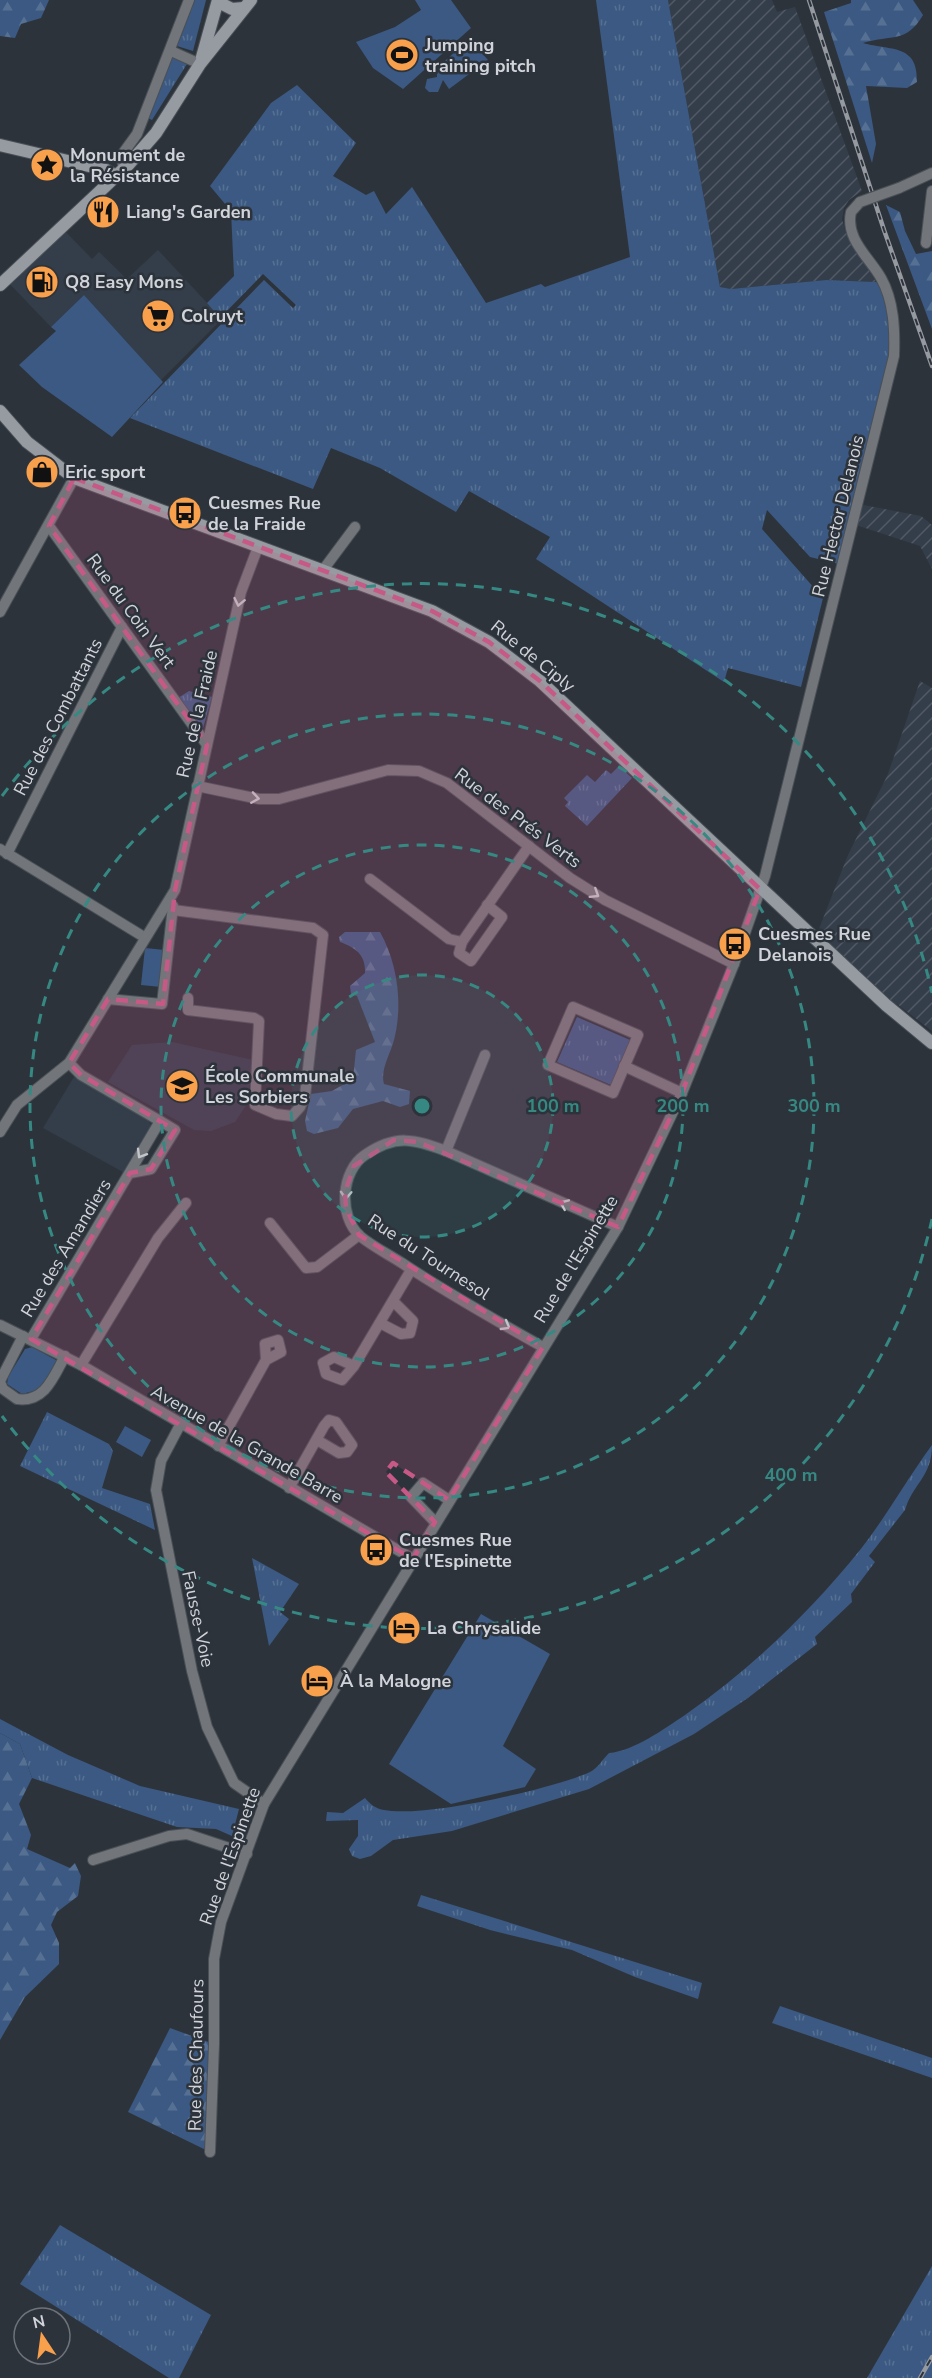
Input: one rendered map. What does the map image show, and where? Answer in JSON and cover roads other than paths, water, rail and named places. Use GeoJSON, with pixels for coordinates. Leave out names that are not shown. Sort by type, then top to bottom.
{"type":"FeatureCollection","features":[{"type":"Feature","properties":{"kind":"street"},"geometry":{"type":"LineString","coordinates":[[120,173],[121,156],[137,134],[189,0]]}},
{"type":"Feature","properties":{"kind":"street"},"geometry":{"type":"LineString","coordinates":[[200,64],[220,1],[232,9],[248,4]]}},
{"type":"Feature","properties":{"kind":"street"},"geometry":{"type":"LineString","coordinates":[[0,285],[105,189],[156,133],[200,64],[248,4]]}},
{"type":"Feature","properties":{"kind":"street"},"geometry":{"type":"LineString","coordinates":[[171,51],[200,64]]}},
{"type":"Feature","properties":{"kind":"street"},"geometry":{"type":"LineString","coordinates":[[0,145],[93,169],[120,173]]}},
{"type":"Feature","properties":{"kind":"street"},"geometry":{"type":"LineString","coordinates":[[93,169],[105,189]]}},
{"type":"Feature","properties":{"kind":"street","name":"Rue Hector Delanois"},"geometry":{"type":"LineString","coordinates":[[760,889],[894,356],[893,316],[888,296],[881,279],[850,231],[851,212],[860,202],[932,173]]}},
{"type":"Feature","properties":{"kind":"street"},"geometry":{"type":"LineString","coordinates":[[926,243],[932,191]]}},
{"type":"Feature","properties":{"kind":"street","name":"Rue de Ciply"},"geometry":{"type":"LineString","coordinates":[[0,411],[27,442],[74,478],[432,611],[498,648],[540,681],[760,889],[930,1044]]}},
{"type":"Feature","properties":{"kind":"street"},"geometry":{"type":"LineString","coordinates":[[0,612],[74,478]]}},
{"type":"Feature","properties":{"kind":"street","name":"Rue du Coin Vert"},"geometry":{"type":"LineString","coordinates":[[49,526],[207,745]]}},
{"type":"Feature","properties":{"kind":"street"},"geometry":{"type":"LineString","coordinates":[[323,570],[355,527]]}},
{"type":"Feature","properties":{"kind":"street","name":"Rue de la Fraide"},"geometry":{"type":"LineString","coordinates":[[108,999],[162,1004],[175,890],[241,592],[258,547]]}},
{"type":"Feature","properties":{"kind":"street","name":"Rue des Combattants"},"geometry":{"type":"LineString","coordinates":[[4,851],[122,627]]}},
{"type":"Feature","properties":{"kind":"street","name":"Rue des Prés Verts"},"geometry":{"type":"LineString","coordinates":[[197,786],[259,799],[279,799],[388,770],[419,771],[447,783],[570,878],[618,908],[734,964]]}},
{"type":"Feature","properties":{"kind":"street"},"geometry":{"type":"LineString","coordinates":[[487,905],[502,917],[471,961],[459,953],[462,942],[487,905],[529,846]]}},
{"type":"Feature","properties":{"kind":"street"},"geometry":{"type":"LineString","coordinates":[[4,851],[144,937]]}},
{"type":"Feature","properties":{"kind":"street"},"geometry":{"type":"LineString","coordinates":[[370,879],[449,939],[462,942]]}},
{"type":"Feature","properties":{"kind":"street","name":"Rue de l'Espinette"},"geometry":{"type":"LineString","coordinates":[[214,1959],[221,1922],[264,1804],[412,1559],[618,1227],[682,1093],[734,964],[760,889]]}},
{"type":"Feature","properties":{"kind":"street","name":"Rue de la Fraide"},"geometry":{"type":"LineString","coordinates":[[0,1132],[17,1105],[69,1063],[144,937],[175,890]]}},
{"type":"Feature","properties":{"kind":"street"},"geometry":{"type":"LineString","coordinates":[[172,910],[314,928],[324,935],[305,1096],[300,1107],[292,1116],[276,1114],[255,1105],[261,1028],[259,1021],[254,1018],[188,1010],[188,998]]}},
{"type":"Feature","properties":{"kind":"street"},"geometry":{"type":"LineString","coordinates":[[573,1007],[638,1035],[624,1066],[613,1093],[548,1065],[573,1007]]}},
{"type":"Feature","properties":{"kind":"street"},"geometry":{"type":"LineString","coordinates":[[446,1151],[485,1055]]}},
{"type":"Feature","properties":{"kind":"street"},"geometry":{"type":"LineString","coordinates":[[69,1063],[81,1075],[160,1121]]}},
{"type":"Feature","properties":{"kind":"street"},"geometry":{"type":"LineString","coordinates":[[624,1066],[682,1093]]}},
{"type":"Feature","properties":{"kind":"street","name":"Rue des Amandiers"},"geometry":{"type":"LineString","coordinates":[[27,1338],[160,1121],[175,1130],[151,1169],[130,1173]]}},
{"type":"Feature","properties":{"kind":"street","name":"Rue du Tournesol"},"geometry":{"type":"LineString","coordinates":[[543,1347],[411,1270],[359,1235],[349,1218],[345,1192],[351,1172],[362,1157],[394,1140],[418,1142],[446,1151],[618,1227]]}},
{"type":"Feature","properties":{"kind":"street"},"geometry":{"type":"LineString","coordinates":[[81,1365],[158,1238],[186,1203]]}},
{"type":"Feature","properties":{"kind":"street"},"geometry":{"type":"LineString","coordinates":[[270,1223],[306,1268],[317,1267],[359,1235]]}},
{"type":"Feature","properties":{"kind":"street"},"geometry":{"type":"LineString","coordinates":[[354,1366],[411,1270]]}},
{"type":"Feature","properties":{"kind":"street"},"geometry":{"type":"LineString","coordinates":[[380,1323],[401,1334],[410,1333],[414,1326],[413,1321],[393,1301]]}},
{"type":"Feature","properties":{"kind":"street","name":"Avenue de la Grande Barre"},"geometry":{"type":"LineString","coordinates":[[0,1325],[81,1365],[412,1559]]}},
{"type":"Feature","properties":{"kind":"street"},"geometry":{"type":"LineString","coordinates":[[27,1338],[0,1382],[3,1389],[17,1399],[36,1396],[47,1388],[65,1356]]}},
{"type":"Feature","properties":{"kind":"street"},"geometry":{"type":"LineString","coordinates":[[218,1446],[266,1360]]}},
{"type":"Feature","properties":{"kind":"street","name":"Fausse-Voie"},"geometry":{"type":"LineString","coordinates":[[180,1425],[160,1461],[156,1490],[192,1671],[207,1727],[227,1774],[243,1792],[264,1804]]}},
{"type":"Feature","properties":{"kind":"street"},"geometry":{"type":"LineString","coordinates":[[289,1488],[317,1440]]}},
{"type":"Feature","properties":{"kind":"street"},"geometry":{"type":"LineString","coordinates":[[435,1522],[411,1497],[423,1483],[449,1500]]}},
{"type":"Feature","properties":{"kind":"street"},"geometry":{"type":"LineString","coordinates":[[93,1860],[169,1836],[188,1834],[247,1854]]}},
{"type":"Feature","properties":{"kind":"street","name":"Rue des Chaufours"},"geometry":{"type":"LineString","coordinates":[[210,2152],[214,1959]]}},
{"type":"Feature","properties":{"kind":"railway"},"geometry":{"type":"LineString","coordinates":[[809,0],[884,230],[932,366]]}},
{"type":"Feature","properties":{"kind":"railway"},"geometry":{"type":"LineString","coordinates":[[920,2378],[932,2357]]}},
{"type":"Feature","properties":{"kind":"place","name":"Jumping training pitch"},"geometry":{"type":"Point","coordinates":[402,55]}},
{"type":"Feature","properties":{"kind":"place","name":"Monument de la Résistance"},"geometry":{"type":"Point","coordinates":[47,165]}},
{"type":"Feature","properties":{"kind":"place","name":"Liang's Garden"},"geometry":{"type":"Point","coordinates":[103,212]}},
{"type":"Feature","properties":{"kind":"place","name":"Q8 Easy Mons"},"geometry":{"type":"Point","coordinates":[42,282]}},
{"type":"Feature","properties":{"kind":"place","name":"Colruyt"},"geometry":{"type":"Point","coordinates":[158,316]}},
{"type":"Feature","properties":{"kind":"place","name":"Eric sport"},"geometry":{"type":"Point","coordinates":[42,472]}},
{"type":"Feature","properties":{"kind":"place","name":"Cuesmes Rue de la Fraide"},"geometry":{"type":"Point","coordinates":[185,513]}},
{"type":"Feature","properties":{"kind":"place","name":"Cuesmes Rue Delanois"},"geometry":{"type":"Point","coordinates":[735,944]}},
{"type":"Feature","properties":{"kind":"place","name":"École Communale Les Sorbiers"},"geometry":{"type":"Point","coordinates":[182,1086]}},
{"type":"Feature","properties":{"kind":"place","name":"Cuesmes Rue de l'Espinette"},"geometry":{"type":"Point","coordinates":[376,1550]}},
{"type":"Feature","properties":{"kind":"place","name":"La Chrysalide"},"geometry":{"type":"Point","coordinates":[404,1628]}},
{"type":"Feature","properties":{"kind":"place","name":"À la Malogne"},"geometry":{"type":"Point","coordinates":[317,1681]}}]}
